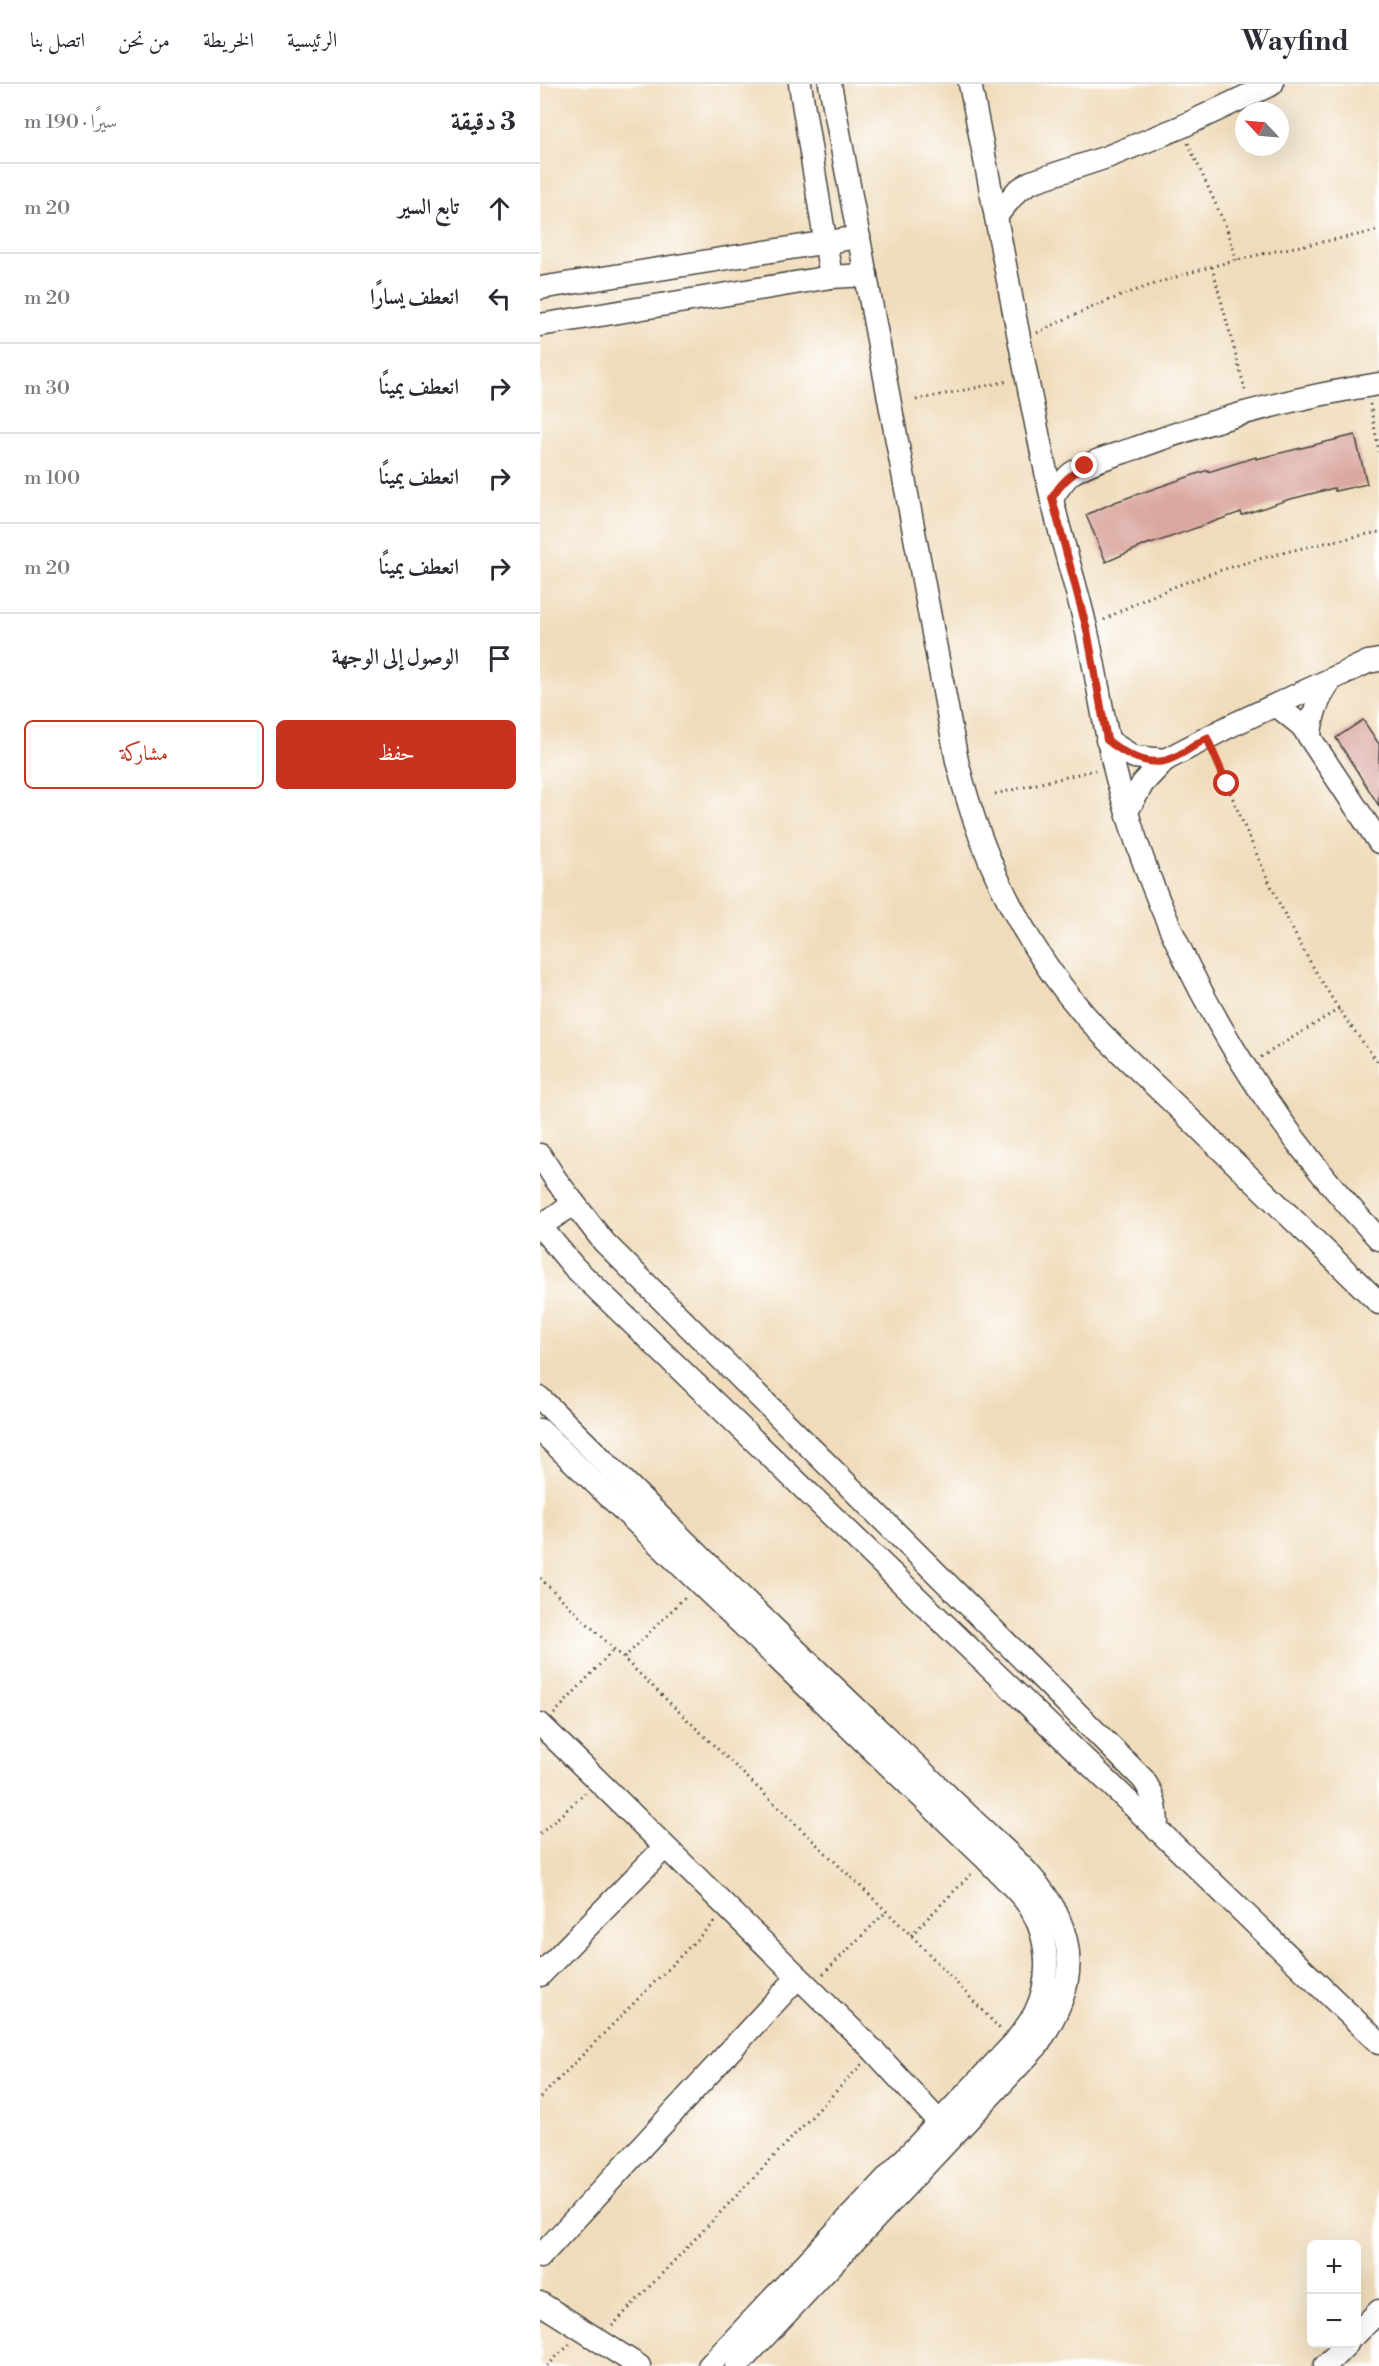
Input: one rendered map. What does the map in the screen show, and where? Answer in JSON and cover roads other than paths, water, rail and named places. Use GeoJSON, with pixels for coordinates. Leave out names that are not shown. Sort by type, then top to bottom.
{"type":"FeatureCollection","features":[{"type":"Feature","properties":{"kind":"street"},"geometry":{"type":"LineString","coordinates":[[800,84],[831,277]]}},
{"type":"Feature","properties":{"kind":"street"},"geometry":{"type":"LineString","coordinates":[[830,84],[957,761],[976,829],[1004,894],[1056,979],[1099,1030],[1379,1303]]}},
{"type":"Feature","properties":{"kind":"street"},"geometry":{"type":"LineString","coordinates":[[970,84],[1052,498],[1087,630],[1107,740],[1147,871],[1184,958],[1206,1001],[1245,1067],[1313,1165],[1379,1239]]}},
{"type":"Feature","properties":{"kind":"street"},"geometry":{"type":"LineString","coordinates":[[996,216],[1017,191],[1031,182],[1107,157],[1181,128],[1272,84]]}},
{"type":"Feature","properties":{"kind":"street"},"geometry":{"type":"LineString","coordinates":[[987,169],[1031,182]]}},
{"type":"Feature","properties":{"kind":"street"},"geometry":{"type":"LineString","coordinates":[[540,288],[859,237]]}},
{"type":"Feature","properties":{"kind":"street"},"geometry":{"type":"LineString","coordinates":[[540,325],[831,277],[866,275]]}},
{"type":"Feature","properties":{"kind":"street"},"geometry":{"type":"LineString","coordinates":[[1052,498],[1060,484],[1085,466],[1167,436],[1251,411],[1373,385]]}},
{"type":"Feature","properties":{"kind":"street"},"geometry":{"type":"LineString","coordinates":[[1042,447],[1055,456],[1085,466]]}},
{"type":"Feature","properties":{"kind":"street"},"geometry":{"type":"LineString","coordinates":[[1127,811],[1143,783],[1166,760],[1275,705],[1368,662],[1379,660]]}},
{"type":"Feature","properties":{"kind":"street"},"geometry":{"type":"LineString","coordinates":[[1310,737],[1317,701],[1331,680]]}},
{"type":"Feature","properties":{"kind":"street"},"geometry":{"type":"LineString","coordinates":[[1275,705],[1292,717],[1310,737],[1379,842]]}},
{"type":"Feature","properties":{"kind":"street"},"geometry":{"type":"LineString","coordinates":[[1107,740],[1134,757],[1144,760],[1166,760]]}},
{"type":"Feature","properties":{"kind":"street"},"geometry":{"type":"LineString","coordinates":[[540,1155],[574,1204],[624,1263],[1143,1779],[1155,1800],[1157,1830]]}},
{"type":"Feature","properties":{"kind":"street"},"geometry":{"type":"LineString","coordinates":[[574,1204],[540,1226],[574,1267],[1379,2043]]}},
{"type":"Feature","properties":{"kind":"street"},"geometry":{"type":"LineString","coordinates":[[540,1398],[675,1544],[835,1700],[986,1858],[1030,1908],[1042,1935],[1046,1955],[1046,1975],[1042,1995],[1034,2014],[1014,2043],[939,2122],[861,2220],[737,2366]]}},
{"type":"Feature","properties":{"kind":"street"},"geometry":{"type":"LineString","coordinates":[[540,1430],[675,1544],[700,1583],[1009,1854],[1030,1877],[1058,1916],[1066,1940],[1069,1965],[1066,1990],[1057,2014],[1038,2044],[861,2220],[708,2366]]}},
{"type":"Feature","properties":{"kind":"street"},"geometry":{"type":"LineString","coordinates":[[541,1726],[874,2051],[939,2122]]}},
{"type":"Feature","properties":{"kind":"street"},"geometry":{"type":"LineString","coordinates":[[540,1975],[665,1847]]}},
{"type":"Feature","properties":{"kind":"street"},"geometry":{"type":"LineString","coordinates":[[540,2257],[804,1983]]}},
{"type":"Feature","properties":{"kind":"street"},"geometry":{"type":"LineString","coordinates":[[540,2302],[639,2366]]}},
{"type":"Feature","properties":{"kind":"street"},"geometry":{"type":"LineString","coordinates":[[1361,2329],[1379,2311]]}},
{"type":"Feature","properties":{"kind":"street"},"geometry":{"type":"LineString","coordinates":[[1325,2366],[1342,2348]]}}]}
